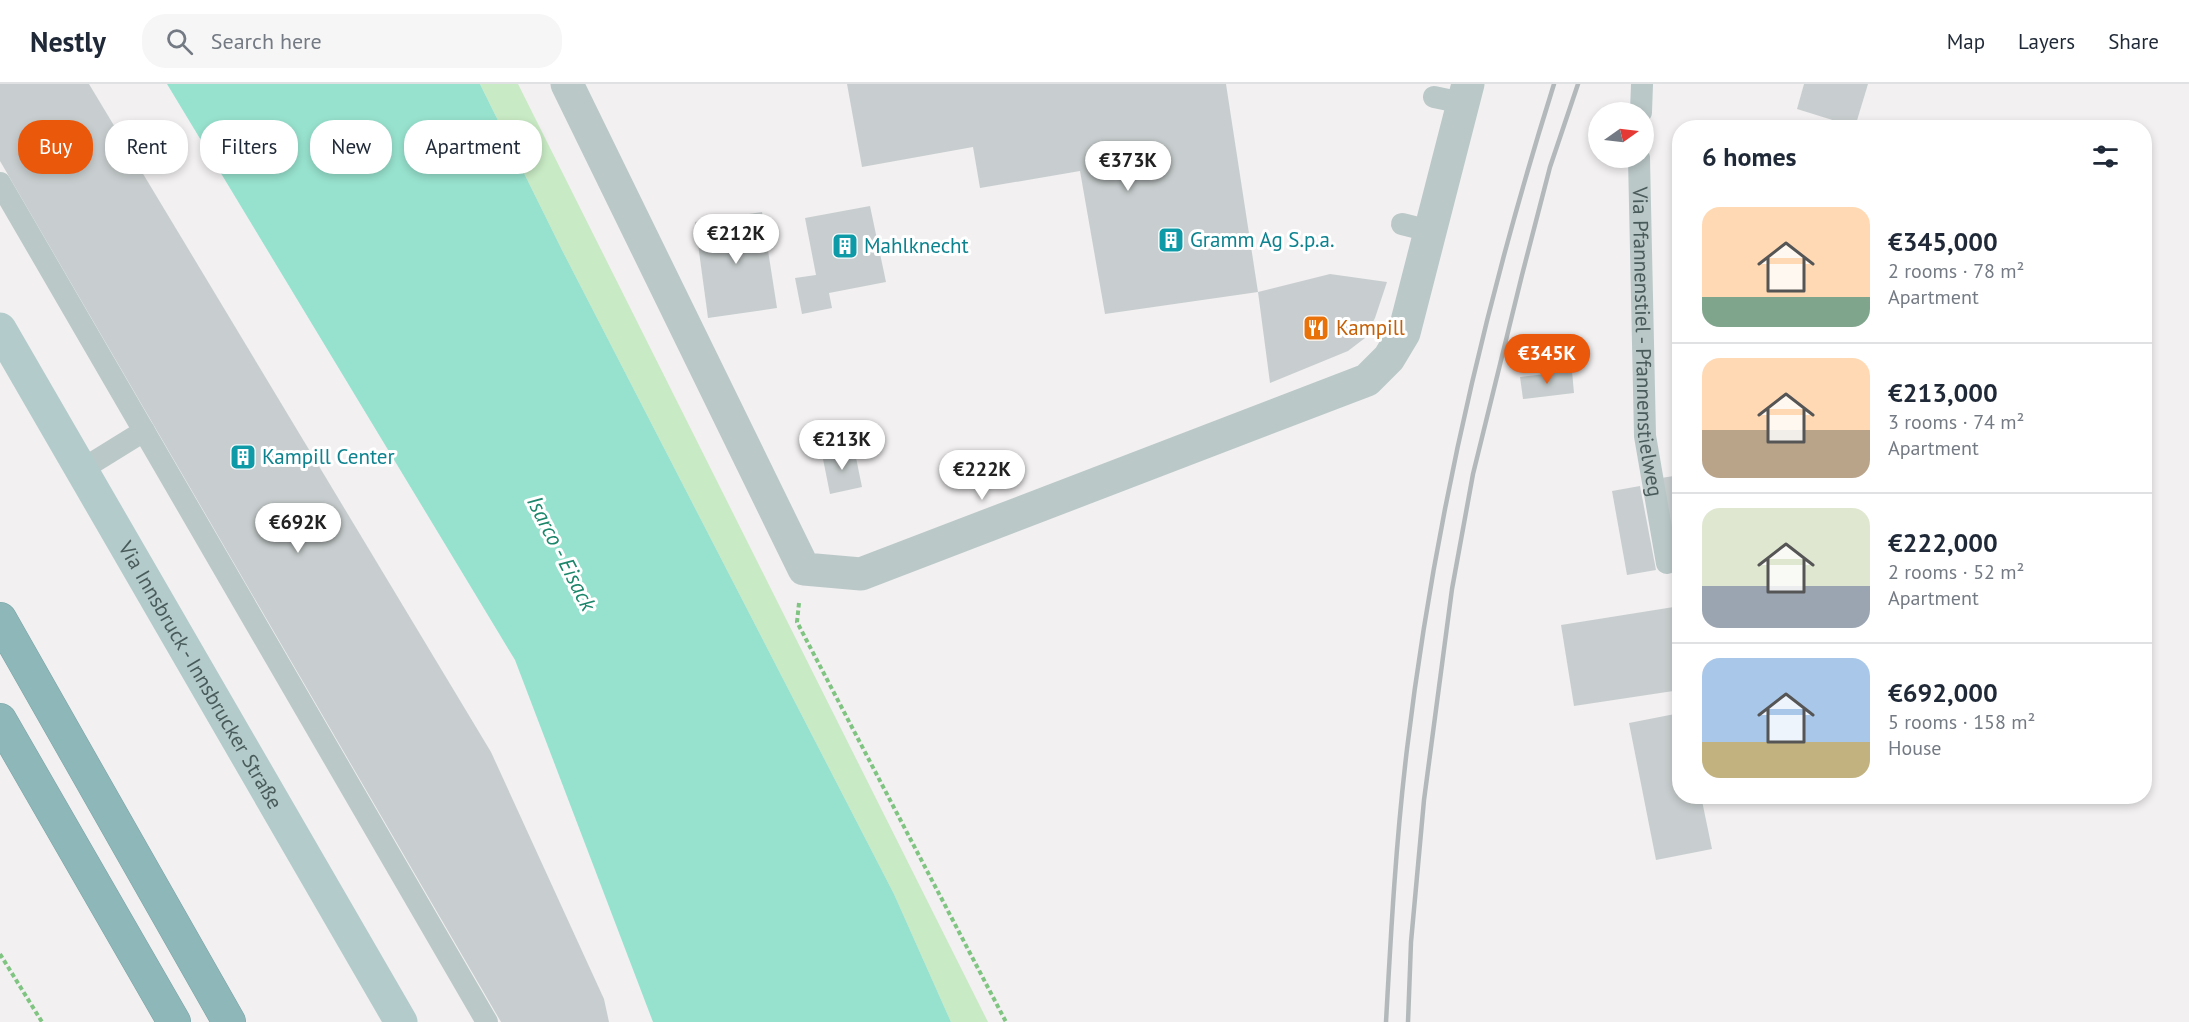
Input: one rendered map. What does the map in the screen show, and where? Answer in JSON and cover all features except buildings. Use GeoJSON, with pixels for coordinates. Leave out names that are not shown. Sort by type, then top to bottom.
{"type":"FeatureCollection","features":[{"type":"Feature","properties":{"kind":"highway"},"geometry":{"type":"LineString","coordinates":[[0,619],[229,1022]]}},
{"type":"Feature","properties":{"kind":"highway"},"geometry":{"type":"LineString","coordinates":[[0,720],[174,1022]]}},
{"type":"Feature","properties":{"kind":"main road","name":"Via Innsbruck - Innsbrucker Straße"},"geometry":{"type":"LineString","coordinates":[[0,329],[401,1022]]}},
{"type":"Feature","properties":{"kind":"street"},"geometry":{"type":"LineString","coordinates":[[567,84],[804,569],[861,574],[1366,380],[1389,358],[1404,333],[1416,228],[1455,95]]}},
{"type":"Feature","properties":{"kind":"lane"},"geometry":{"type":"LineString","coordinates":[[1641,102],[1642,84]]}},
{"type":"Feature","properties":{"kind":"lane","name":"Via Pfannenstiel - Pfannenstielweg"},"geometry":{"type":"LineString","coordinates":[[1639,168],[1645,436],[1667,563]]}},
{"type":"Feature","properties":{"kind":"lane"},"geometry":{"type":"LineString","coordinates":[[0,183],[487,1022]]}},
{"type":"Feature","properties":{"kind":"lane"},"geometry":{"type":"LineString","coordinates":[[81,470],[144,431]]}},
{"type":"Feature","properties":{"kind":"path"},"geometry":{"type":"LineString","coordinates":[[804,569],[797,622],[1006,1022]]}},
{"type":"Feature","properties":{"kind":"path"},"geometry":{"type":"LineString","coordinates":[[0,954],[42,1022]]}},
{"type":"Feature","properties":{"kind":"shaded area"},"geometry":{"type":"Polygon","coordinates":[[[480,84],[518,84],[536,120],[498,120],[480,84]]]}},
{"type":"Feature","properties":{"kind":"shaded area"},"geometry":{"type":"Polygon","coordinates":[[[542,132],[988,1022],[951,1022],[894,894],[524,174],[542,174],[542,132]]]}},
{"type":"Feature","properties":{"kind":"water","name":"Isarco - Eisack"},"geometry":{"type":"Polygon","coordinates":[[[167,84],[480,84],[498,120],[404,120],[404,174],[524,174],[894,894],[951,1022],[653,1022],[515,660],[221,174],[298,174],[298,120],[200,120],[200,139],[167,84]]]}},
{"type":"Feature","properties":{"kind":"railway"},"geometry":{"type":"LineString","coordinates":[[1386,1022],[1403,783],[1418,665],[1447,497],[1506,247],[1554,84]]}},
{"type":"Feature","properties":{"kind":"railway"},"geometry":{"type":"LineString","coordinates":[[1408,1022],[1411,942],[1424,800],[1452,589],[1473,474],[1522,275],[1550,167],[1578,84]]}},
{"type":"Feature","properties":{"kind":"place","name":"Gramm Ag S.p.a."},"geometry":{"type":"Point","coordinates":[1171,240]}},
{"type":"Feature","properties":{"kind":"place","name":"Mahlknecht"},"geometry":{"type":"Point","coordinates":[845,246]}},
{"type":"Feature","properties":{"kind":"place","name":"Kampill"},"geometry":{"type":"Point","coordinates":[1316,328]}},
{"type":"Feature","properties":{"kind":"place","name":"Kampill Center"},"geometry":{"type":"Point","coordinates":[243,457]}}]}
